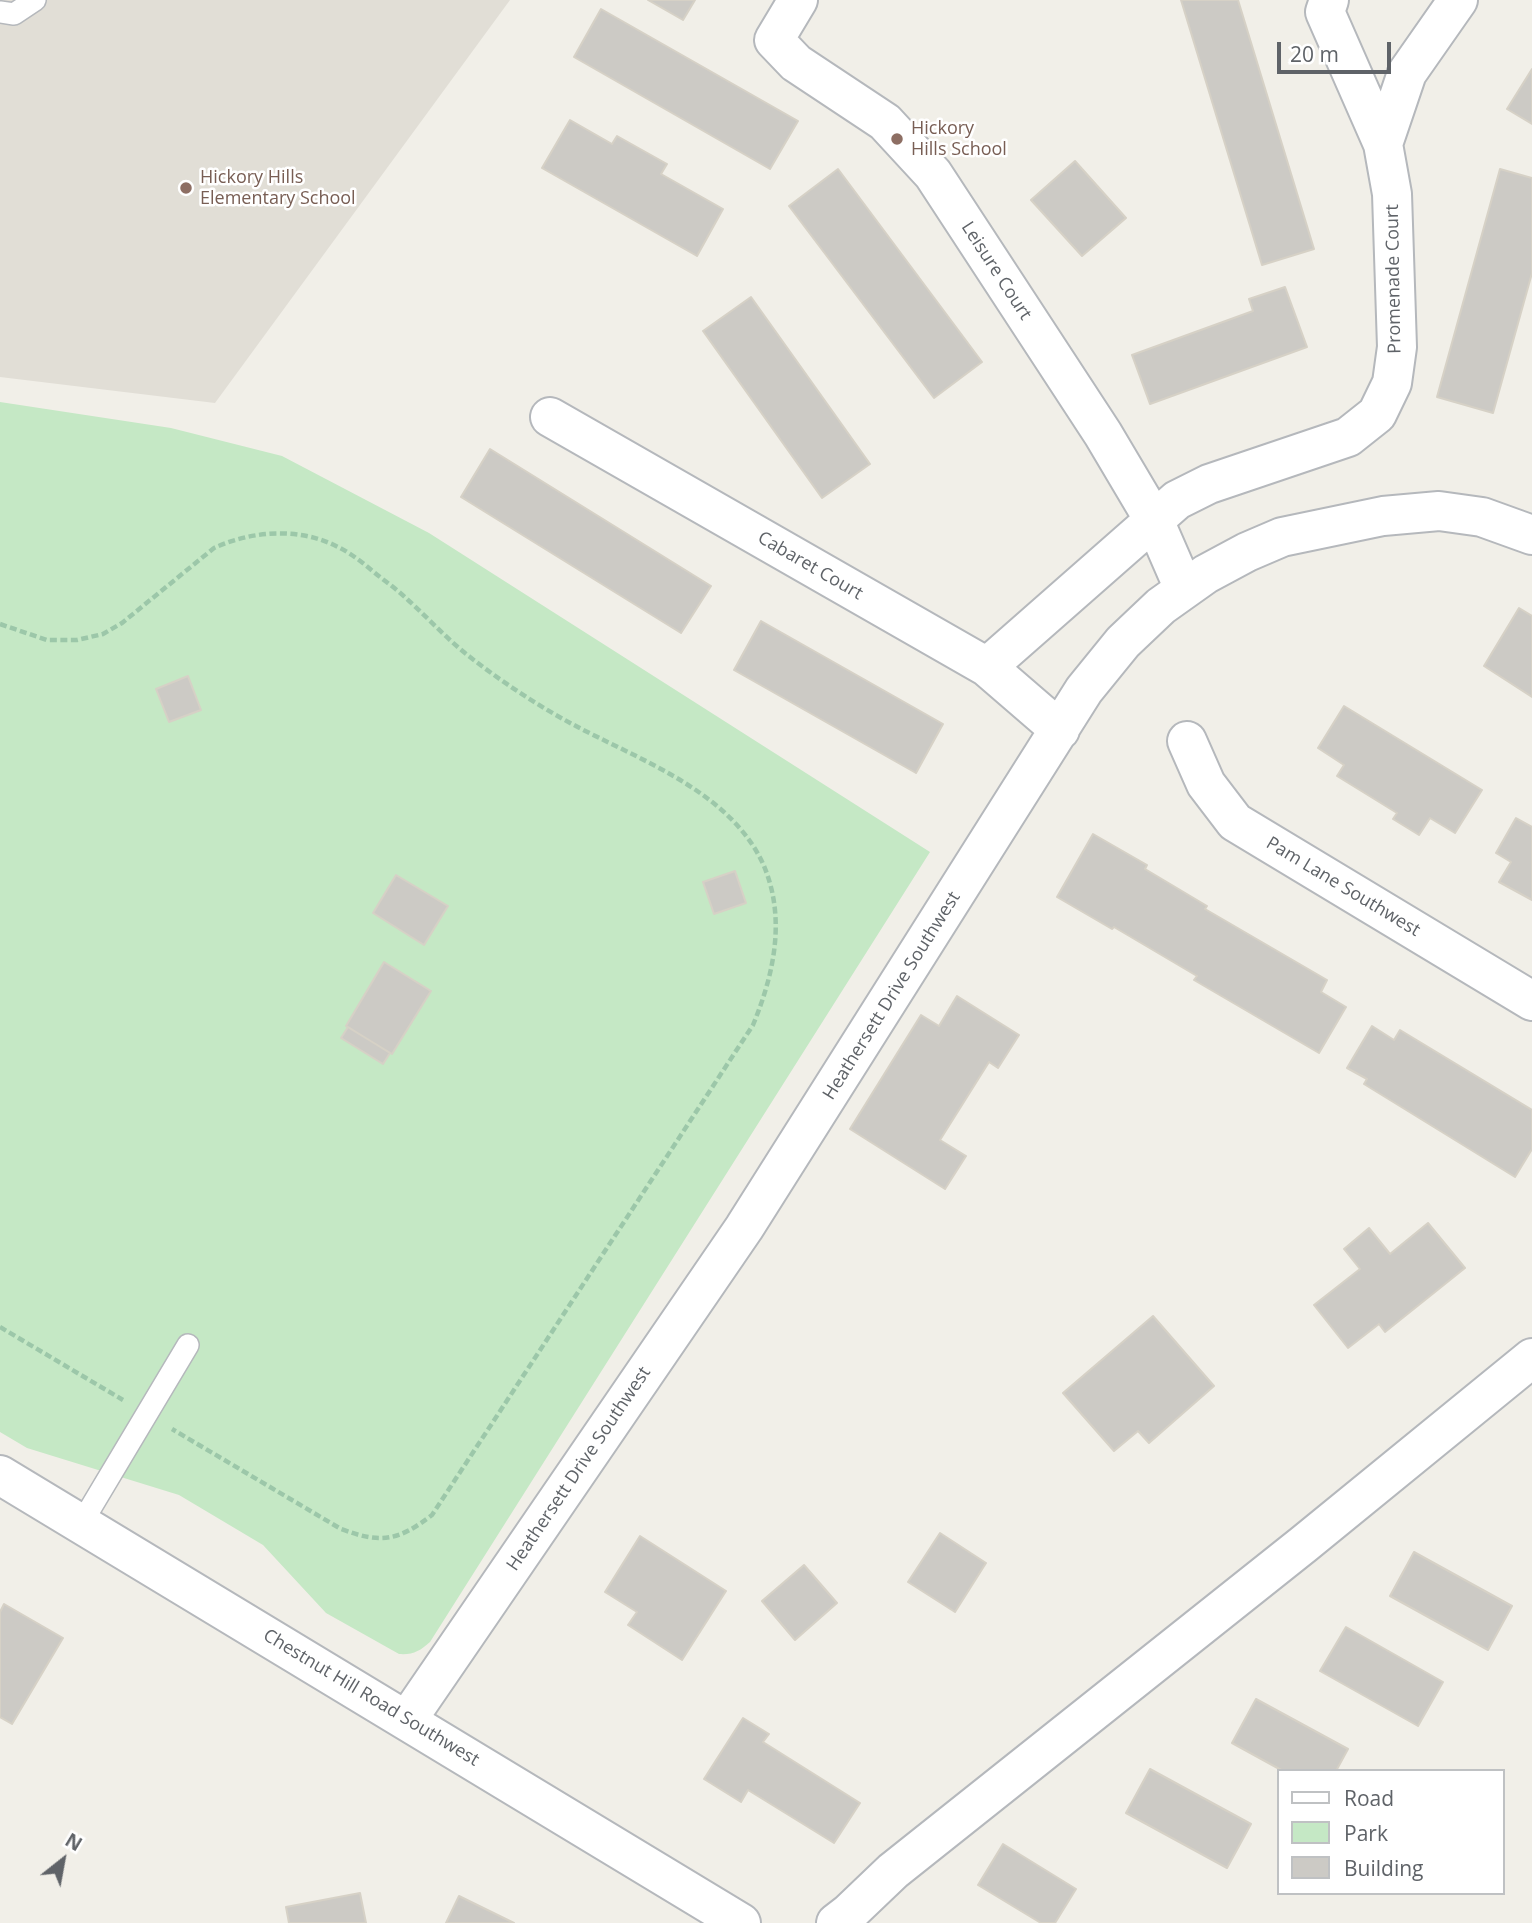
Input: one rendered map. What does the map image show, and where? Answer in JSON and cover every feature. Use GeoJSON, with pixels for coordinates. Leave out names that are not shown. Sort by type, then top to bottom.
{"type":"FeatureCollection","features":[{"type":"Feature","properties":{"kind":"street","name":"Leisure Court"},"geometry":{"type":"LineString","coordinates":[[798,0],[775,40],[796,63],[885,122],[933,174],[1103,434],[1154,520],[1184,589]]}},
{"type":"Feature","properties":{"kind":"street","name":"Promenade Court"},"geometry":{"type":"LineString","coordinates":[[1154,520],[1177,500],[1209,484],[1348,437],[1377,414],[1392,383],[1397,347],[1392,194],[1383,144],[1325,12],[1329,0]]}},
{"type":"Feature","properties":{"kind":"street","name":"Promenade Court"},"geometry":{"type":"LineString","coordinates":[[1383,144],[1407,72],[1458,0]]}},
{"type":"Feature","properties":{"kind":"street","name":"Cabaret Court"},"geometry":{"type":"LineString","coordinates":[[550,417],[987,667],[1060,730]]}},
{"type":"Feature","properties":{"kind":"street","name":"Heathersett Drive Southwest"},"geometry":{"type":"LineString","coordinates":[[407,1720],[744,1228],[1084,690],[1123,642],[1161,606],[1184,589],[1216,568],[1282,537],[1383,516],[1439,511],[1482,517],[1532,535]]}},
{"type":"Feature","properties":{"kind":"street"},"geometry":{"type":"LineString","coordinates":[[987,667],[1154,520]]}},
{"type":"Feature","properties":{"kind":"street","name":"Pam Lane Southwest"},"geometry":{"type":"LineString","coordinates":[[1187,741],[1206,784],[1235,822],[1532,1001]]}},
{"type":"Feature","properties":{"kind":"street"},"geometry":{"type":"LineString","coordinates":[[843,1920],[893,1871],[1304,1544],[1532,1358]]}},
{"type":"Feature","properties":{"kind":"street","name":"Chestnut Hill Road Southwest"},"geometry":{"type":"LineString","coordinates":[[0,1475],[741,1923]]}},
{"type":"Feature","properties":{"kind":"lane"},"geometry":{"type":"LineString","coordinates":[[0,12],[14,14],[35,0]]}},
{"type":"Feature","properties":{"kind":"lane"},"geometry":{"type":"LineString","coordinates":[[81,1524],[188,1345]]}},
{"type":"Feature","properties":{"kind":"path"},"geometry":{"type":"LineString","coordinates":[[0,624],[47,640],[77,640],[103,634],[122,623],[214,548],[231,540],[271,533],[293,533],[335,545],[357,558],[408,599],[469,657],[517,691],[568,722],[648,762],[713,803],[734,821],[751,845],[763,866],[771,891],[776,916],[772,974],[753,1025],[432,1515],[412,1530],[390,1538],[364,1538],[341,1529],[168,1427]]}},
{"type":"Feature","properties":{"kind":"path"},"geometry":{"type":"LineString","coordinates":[[0,1327],[125,1401]]}},
{"type":"Feature","properties":{"kind":"shaded area","name":"Hickory Hills Elementary School"},"geometry":{"type":"Polygon","coordinates":[[[0,0],[510,0],[215,403],[0,377],[0,0]]]}},
{"type":"Feature","properties":{"kind":"green space"},"geometry":{"type":"Polygon","coordinates":[[[0,402],[171,428],[282,456],[429,533],[930,852],[430,1642],[412,1653],[399,1654],[326,1613],[263,1545],[179,1495],[27,1448],[0,1432],[0,402]]]}},
{"type":"Feature","properties":{"kind":"building"},"geometry":{"type":"Polygon","coordinates":[[[648,0],[695,0],[683,20],[648,0]]]}},
{"type":"Feature","properties":{"kind":"building"},"geometry":{"type":"Polygon","coordinates":[[[1181,0],[1238,0],[1314,249],[1262,265],[1181,0]]]}},
{"type":"Feature","properties":{"kind":"building"},"geometry":{"type":"Polygon","coordinates":[[[601,9],[798,121],[770,169],[574,57],[601,9]]]}},
{"type":"Feature","properties":{"kind":"building"},"geometry":{"type":"Polygon","coordinates":[[[1532,69],[1532,124],[1507,109],[1532,69]]]}},
{"type":"Feature","properties":{"kind":"building"},"geometry":{"type":"Polygon","coordinates":[[[570,120],[612,144],[617,136],[667,164],[661,174],[723,209],[697,256],[542,168],[570,120]]]}},
{"type":"Feature","properties":{"kind":"building"},"geometry":{"type":"Polygon","coordinates":[[[1075,161],[1126,218],[1082,256],[1031,200],[1075,161]]]}},
{"type":"Feature","properties":{"kind":"building"},"geometry":{"type":"Polygon","coordinates":[[[838,169],[982,362],[934,398],[789,206],[838,169]]]}},
{"type":"Feature","properties":{"kind":"building"},"geometry":{"type":"Polygon","coordinates":[[[1500,169],[1532,178],[1532,273],[1493,413],[1437,397],[1500,169]]]}},
{"type":"Feature","properties":{"kind":"building"},"geometry":{"type":"Polygon","coordinates":[[[1285,287],[1307,347],[1150,404],[1132,355],[1253,311],[1249,299],[1285,287]]]}},
{"type":"Feature","properties":{"kind":"building"},"geometry":{"type":"Polygon","coordinates":[[[751,297],[870,464],[822,498],[703,331],[751,297]]]}},
{"type":"Feature","properties":{"kind":"building"},"geometry":{"type":"Polygon","coordinates":[[[490,449],[711,586],[681,633],[461,497],[490,449]]]}},
{"type":"Feature","properties":{"kind":"building"},"geometry":{"type":"Polygon","coordinates":[[[1519,608],[1532,616],[1532,697],[1484,666],[1519,608]]]}},
{"type":"Feature","properties":{"kind":"building"},"geometry":{"type":"Polygon","coordinates":[[[761,621],[943,724],[916,773],[734,670],[761,621]]]}},
{"type":"Feature","properties":{"kind":"building"},"geometry":{"type":"Polygon","coordinates":[[[188,676],[201,710],[169,722],[156,689],[188,676]]]}},
{"type":"Feature","properties":{"kind":"building"},"geometry":{"type":"Polygon","coordinates":[[[1344,706],[1482,790],[1455,833],[1430,818],[1419,835],[1393,819],[1397,813],[1337,776],[1344,765],[1318,748],[1344,706]]]}},
{"type":"Feature","properties":{"kind":"building"},"geometry":{"type":"Polygon","coordinates":[[[1516,818],[1532,827],[1532,900],[1499,882],[1511,862],[1496,853],[1516,818]]]}},
{"type":"Feature","properties":{"kind":"building"},"geometry":{"type":"Polygon","coordinates":[[[1093,834],[1147,865],[1145,869],[1207,906],[1205,909],[1327,980],[1321,992],[1346,1007],[1319,1053],[1194,980],[1197,976],[1057,897],[1093,834]]]}},
{"type":"Feature","properties":{"kind":"building"},"geometry":{"type":"Polygon","coordinates":[[[735,871],[746,903],[714,914],[703,882],[735,871]]]}},
{"type":"Feature","properties":{"kind":"building"},"geometry":{"type":"Polygon","coordinates":[[[396,875],[448,906],[424,945],[373,913],[396,875]]]}},
{"type":"Feature","properties":{"kind":"building"},"geometry":{"type":"Polygon","coordinates":[[[384,962],[431,991],[392,1054],[346,1026],[384,962]]]}},
{"type":"Feature","properties":{"kind":"building"},"geometry":{"type":"Polygon","coordinates":[[[957,996],[1019,1035],[998,1068],[989,1062],[940,1140],[966,1156],[945,1189],[850,1129],[921,1015],[939,1026],[957,996]]]}},
{"type":"Feature","properties":{"kind":"building"},"geometry":{"type":"Polygon","coordinates":[[[1372,1026],[1394,1040],[1400,1030],[1532,1110],[1532,1149],[1515,1177],[1364,1084],[1367,1079],[1347,1068],[1372,1026]]]}},
{"type":"Feature","properties":{"kind":"building"},"geometry":{"type":"Polygon","coordinates":[[[348,1027],[390,1053],[383,1064],[341,1038],[348,1027]]]}},
{"type":"Feature","properties":{"kind":"building"},"geometry":{"type":"Polygon","coordinates":[[[1428,1223],[1465,1268],[1385,1332],[1379,1324],[1348,1348],[1314,1305],[1360,1269],[1344,1249],[1369,1228],[1390,1254],[1428,1223]]]}},
{"type":"Feature","properties":{"kind":"building"},"geometry":{"type":"Polygon","coordinates":[[[1153,1316],[1214,1386],[1149,1443],[1138,1431],[1114,1451],[1063,1393],[1153,1316]]]}},
{"type":"Feature","properties":{"kind":"building"},"geometry":{"type":"Polygon","coordinates":[[[940,1533],[986,1563],[955,1612],[908,1582],[940,1533]]]}},
{"type":"Feature","properties":{"kind":"building"},"geometry":{"type":"Polygon","coordinates":[[[640,1536],[726,1591],[682,1660],[628,1625],[637,1612],[605,1592],[640,1536]]]}},
{"type":"Feature","properties":{"kind":"building"},"geometry":{"type":"Polygon","coordinates":[[[1414,1552],[1512,1606],[1488,1650],[1390,1596],[1414,1552]]]}},
{"type":"Feature","properties":{"kind":"building"},"geometry":{"type":"Polygon","coordinates":[[[804,1565],[837,1603],[795,1640],[762,1601],[804,1565]]]}},
{"type":"Feature","properties":{"kind":"building"},"geometry":{"type":"Polygon","coordinates":[[[4,1604],[63,1638],[12,1724],[0,1717],[0,1612],[4,1604]]]}},
{"type":"Feature","properties":{"kind":"building"},"geometry":{"type":"Polygon","coordinates":[[[1346,1627],[1443,1682],[1418,1726],[1320,1671],[1346,1627]]]}},
{"type":"Feature","properties":{"kind":"building"},"geometry":{"type":"Polygon","coordinates":[[[1256,1699],[1348,1749],[1337,1769],[1279,1769],[1232,1743],[1256,1699]]]}},
{"type":"Feature","properties":{"kind":"building"},"geometry":{"type":"Polygon","coordinates":[[[743,1718],[769,1734],[763,1742],[860,1803],[834,1843],[748,1790],[741,1802],[704,1779],[743,1718]]]}},
{"type":"Feature","properties":{"kind":"building"},"geometry":{"type":"Polygon","coordinates":[[[1150,1769],[1251,1824],[1227,1868],[1126,1813],[1150,1769]]]}},
{"type":"Feature","properties":{"kind":"building"},"geometry":{"type":"Polygon","coordinates":[[[1003,1844],[1076,1889],[1055,1923],[1041,1923],[978,1885],[1003,1844]]]}},
{"type":"Feature","properties":{"kind":"building"},"geometry":{"type":"Polygon","coordinates":[[[360,1893],[366,1923],[289,1923],[286,1907],[360,1893]]]}},
{"type":"Feature","properties":{"kind":"building"},"geometry":{"type":"Polygon","coordinates":[[[459,1896],[514,1923],[446,1923],[459,1896]]]}},
{"type":"Feature","properties":{"kind":"place","name":"Hickory Hills School"},"geometry":{"type":"Point","coordinates":[897,139]}},
{"type":"Feature","properties":{"kind":"place","name":"Hickory Hills Elementary School"},"geometry":{"type":"Point","coordinates":[186,188]}}]}
